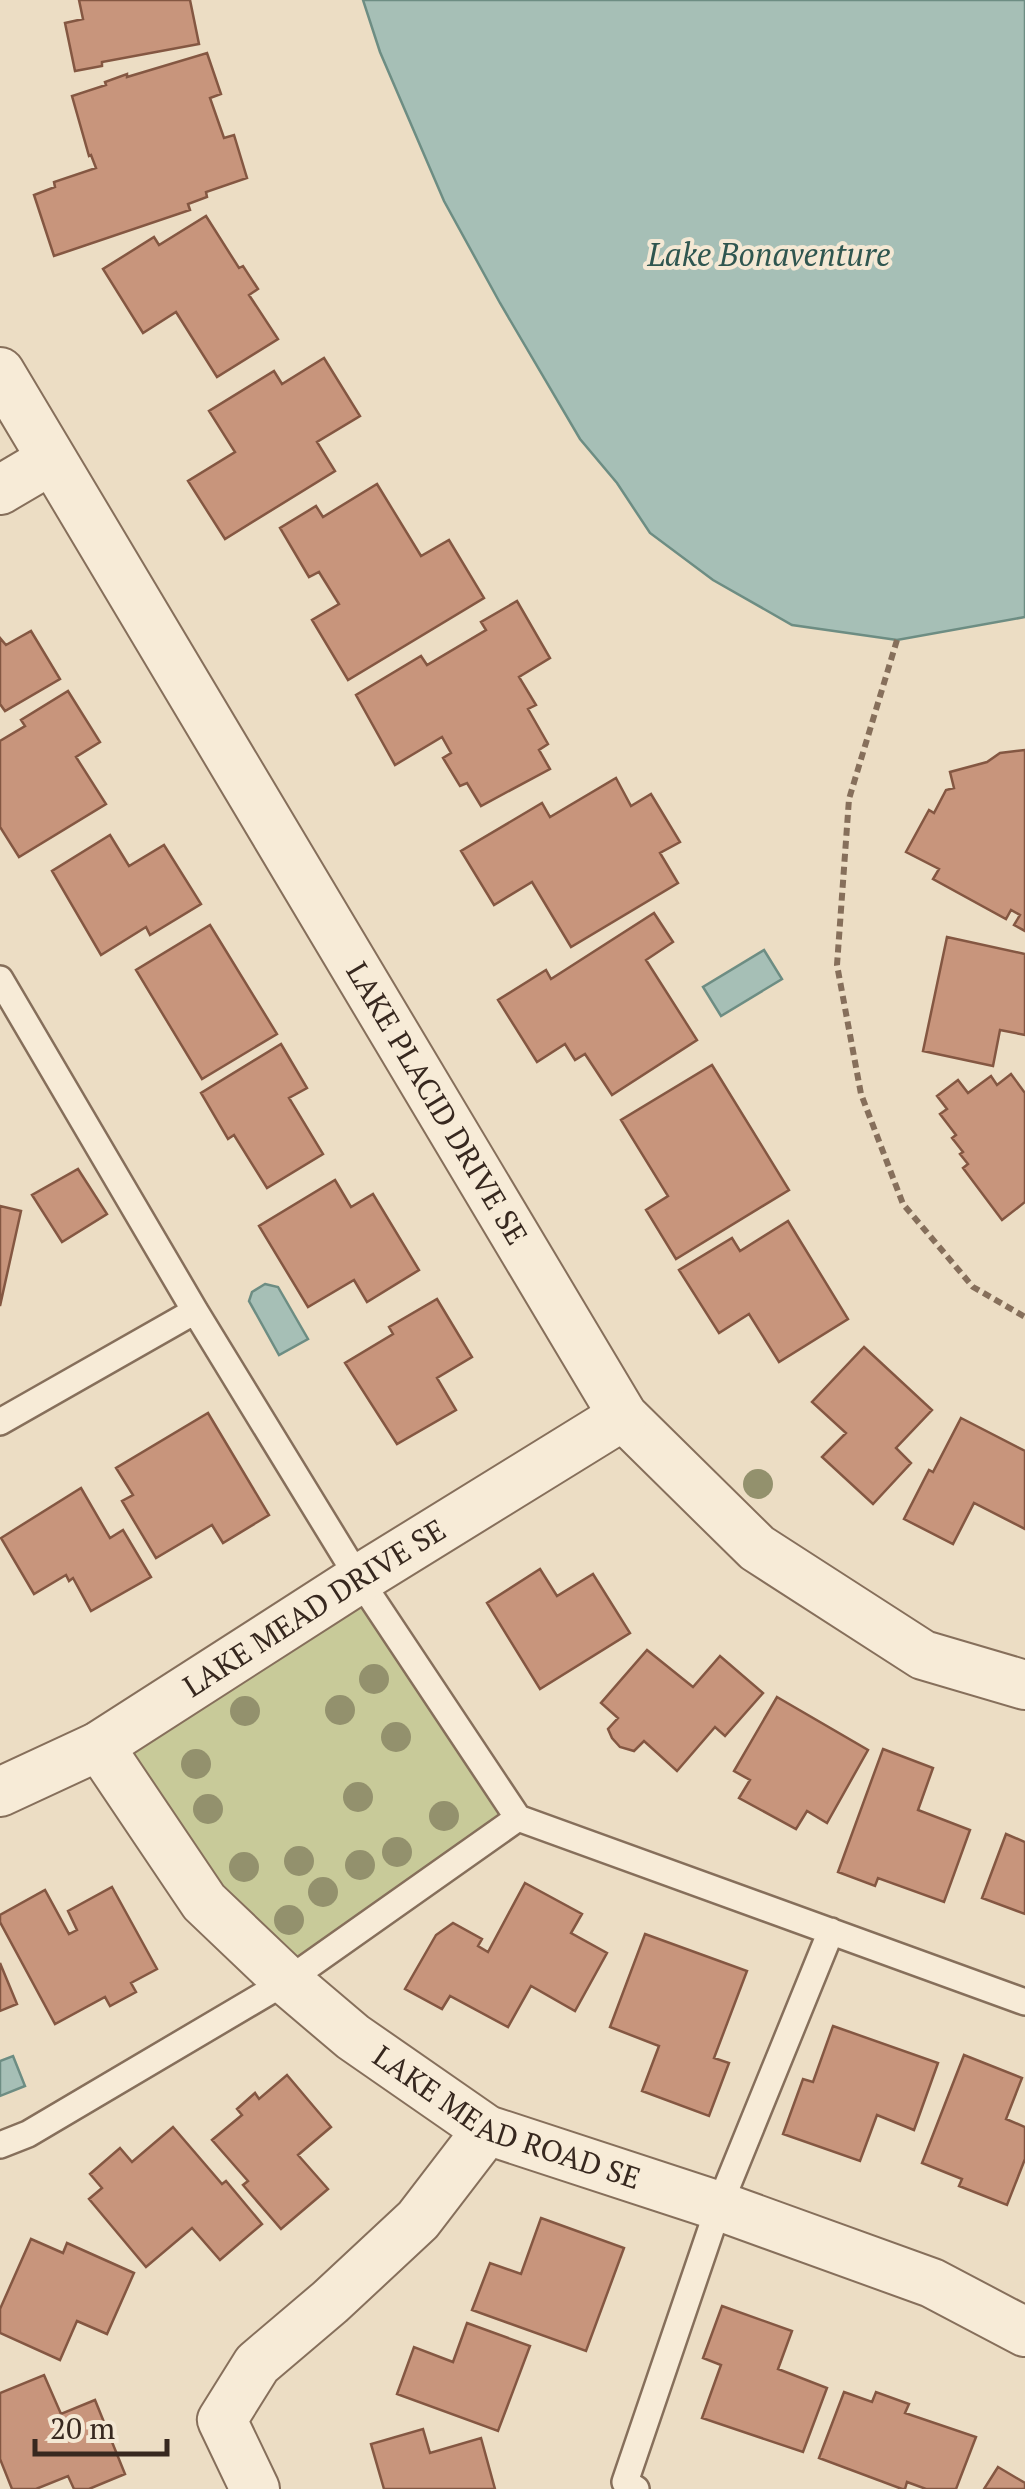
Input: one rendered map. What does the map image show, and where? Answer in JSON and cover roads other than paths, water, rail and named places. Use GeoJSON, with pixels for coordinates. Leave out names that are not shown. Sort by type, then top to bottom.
{"type":"FeatureCollection","features":[{"type":"Feature","properties":{"kind":"street","name":"LAKE PLACID DRIVE SE"},"geometry":{"type":"LineString","coordinates":[[0,372],[623,1416],[756,1548],[922,1655],[1025,1685]]}},
{"type":"Feature","properties":{"kind":"street"},"geometry":{"type":"LineString","coordinates":[[0,490],[51,460]]}},
{"type":"Feature","properties":{"kind":"street","name":"LAKE MEAD DRIVE SE"},"geometry":{"type":"LineString","coordinates":[[0,1792],[99,1746],[623,1416]]}},
{"type":"Feature","properties":{"kind":"street","name":"LAKE MEAD ROAD SE"},"geometry":{"type":"LineString","coordinates":[[99,1746],[204,1902],[353,2037],[487,2130],[720,2206],[932,2283],[1025,2332]]}},
{"type":"Feature","properties":{"kind":"street"},"geometry":{"type":"LineString","coordinates":[[255,2489],[222,2420],[257,2364],[418,2220],[487,2130]]}},
{"type":"Feature","properties":{"kind":"lane"},"geometry":{"type":"LineString","coordinates":[[0,979],[194,1311],[359,1579],[518,1818],[1025,2002]]}},
{"type":"Feature","properties":{"kind":"lane"},"geometry":{"type":"LineString","coordinates":[[0,1422],[194,1311]]}},
{"type":"Feature","properties":{"kind":"lane"},"geometry":{"type":"LineString","coordinates":[[0,2145],[28,2134],[287,1981],[518,1818]]}},
{"type":"Feature","properties":{"kind":"lane"},"geometry":{"type":"LineString","coordinates":[[636,2489],[626,2482],[720,2206],[831,1931]]}},
{"type":"Feature","properties":{"kind":"water","name":"Lake Bonaventure"},"geometry":{"type":"Polygon","coordinates":[[[363,0],[1025,0],[1025,617],[897,640],[792,625],[713,580],[650,533],[617,483],[580,439],[444,201],[380,52],[363,0]]]}},
{"type":"Feature","properties":{"kind":"water"},"geometry":{"type":"Polygon","coordinates":[[[764,950],[782,979],[721,1016],[703,987],[764,950]]]}},
{"type":"Feature","properties":{"kind":"water"},"geometry":{"type":"Polygon","coordinates":[[[265,1284],[278,1287],[308,1339],[279,1355],[249,1301],[252,1292],[265,1284]]]}},
{"type":"Feature","properties":{"kind":"water"},"geometry":{"type":"Polygon","coordinates":[[[13,2056],[25,2086],[0,2096],[0,2061],[13,2056]]]}}]}
